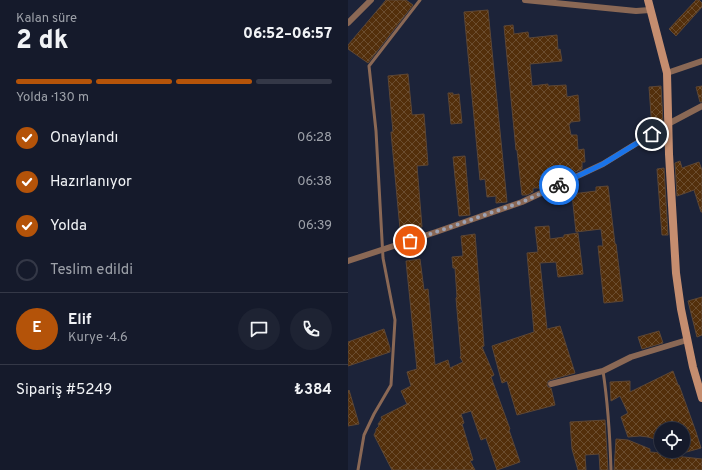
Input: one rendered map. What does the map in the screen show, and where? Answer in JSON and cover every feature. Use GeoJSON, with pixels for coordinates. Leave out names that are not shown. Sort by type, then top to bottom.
{"type":"FeatureCollection","features":[{"type":"Feature","properties":{"kind":"street"},"geometry":{"type":"LineString","coordinates":[[348,22],[371,0]]}},
{"type":"Feature","properties":{"kind":"street"},"geometry":{"type":"LineString","coordinates":[[526,0],[636,11],[650,10]]}},
{"type":"Feature","properties":{"kind":"street"},"geometry":{"type":"LineString","coordinates":[[648,0],[667,73],[669,162],[676,273],[687,340],[702,398]]}},
{"type":"Feature","properties":{"kind":"street"},"geometry":{"type":"LineString","coordinates":[[667,73],[702,62]]}},
{"type":"Feature","properties":{"kind":"street"},"geometry":{"type":"LineString","coordinates":[[348,261],[522,202],[603,164],[668,124],[702,106]]}},
{"type":"Feature","properties":{"kind":"street"},"geometry":{"type":"LineString","coordinates":[[551,384],[603,371],[631,357],[687,340]]}},
{"type":"Feature","properties":{"kind":"lane"},"geometry":{"type":"LineString","coordinates":[[358,470],[364,435],[391,385],[396,320],[383,258],[376,131],[369,66],[420,0]]}},
{"type":"Feature","properties":{"kind":"lane"},"geometry":{"type":"LineString","coordinates":[[603,371],[608,417],[611,470]]}},
{"type":"Feature","properties":{"kind":"building"},"geometry":{"type":"Polygon","coordinates":[[[386,0],[406,0],[413,5],[368,63],[348,49],[348,45],[386,0]]]}},
{"type":"Feature","properties":{"kind":"building"},"geometry":{"type":"Polygon","coordinates":[[[696,0],[699,0],[702,3],[702,7],[676,36],[669,29],[696,0]]]}},
{"type":"Feature","properties":{"kind":"building"},"geometry":{"type":"Polygon","coordinates":[[[488,10],[507,202],[496,203],[496,196],[487,197],[485,179],[480,180],[464,12],[488,10]]]}},
{"type":"Feature","properties":{"kind":"building"},"geometry":{"type":"Polygon","coordinates":[[[513,25],[514,34],[528,32],[529,38],[557,35],[558,50],[560,49],[562,61],[530,64],[532,86],[548,84],[548,86],[566,85],[567,97],[578,95],[580,121],[571,122],[569,125],[571,135],[577,135],[578,150],[584,149],[585,162],[582,162],[582,169],[542,188],[533,188],[533,192],[527,195],[522,195],[516,150],[504,26],[513,25]]]}},
{"type":"Feature","properties":{"kind":"building"},"geometry":{"type":"Polygon","coordinates":[[[408,74],[412,115],[424,114],[428,165],[417,166],[422,227],[400,229],[391,132],[393,132],[388,76],[408,74]]]}},
{"type":"Feature","properties":{"kind":"building"},"geometry":{"type":"Polygon","coordinates":[[[661,86],[663,122],[652,128],[649,87],[661,86]]]}},
{"type":"Feature","properties":{"kind":"building"},"geometry":{"type":"Polygon","coordinates":[[[702,86],[702,102],[700,102],[696,87],[702,86]]]}},
{"type":"Feature","properties":{"kind":"building"},"geometry":{"type":"Polygon","coordinates":[[[448,93],[453,93],[453,95],[459,94],[462,123],[451,124],[448,93]]]}},
{"type":"Feature","properties":{"kind":"building"},"geometry":{"type":"Polygon","coordinates":[[[465,156],[470,215],[459,216],[453,157],[465,156]]]}},
{"type":"Feature","properties":{"kind":"building"},"geometry":{"type":"Polygon","coordinates":[[[680,161],[682,168],[699,162],[702,170],[702,212],[694,190],[677,196],[675,163],[680,161]]]}},
{"type":"Feature","properties":{"kind":"building"},"geometry":{"type":"Polygon","coordinates":[[[664,168],[668,235],[662,235],[657,169],[664,168]]]}},
{"type":"Feature","properties":{"kind":"building"},"geometry":{"type":"Polygon","coordinates":[[[608,186],[623,301],[604,303],[598,246],[603,246],[601,229],[576,232],[572,194],[596,191],[596,187],[608,186]]]}},
{"type":"Feature","properties":{"kind":"building"},"geometry":{"type":"Polygon","coordinates":[[[549,226],[550,239],[578,233],[583,274],[558,277],[556,262],[540,263],[547,329],[560,326],[575,373],[548,381],[547,385],[551,388],[555,405],[517,415],[507,381],[502,383],[492,346],[534,332],[527,253],[538,252],[535,227],[549,226]]]}},
{"type":"Feature","properties":{"kind":"building"},"geometry":{"type":"Polygon","coordinates":[[[475,234],[484,346],[482,347],[494,375],[491,377],[520,462],[497,470],[486,438],[481,440],[471,411],[461,414],[464,423],[462,424],[473,460],[470,461],[475,470],[392,470],[374,435],[379,426],[378,424],[382,419],[381,417],[407,404],[401,391],[411,386],[407,372],[417,369],[406,261],[420,259],[424,290],[428,289],[435,365],[448,360],[450,368],[463,362],[460,357],[455,268],[453,268],[452,257],[463,256],[461,236],[475,234]]]}},
{"type":"Feature","properties":{"kind":"building"},"geometry":{"type":"Polygon","coordinates":[[[702,297],[702,335],[697,337],[688,301],[702,297]]]}},
{"type":"Feature","properties":{"kind":"building"},"geometry":{"type":"Polygon","coordinates":[[[384,329],[390,352],[348,366],[348,342],[384,329]]]}},
{"type":"Feature","properties":{"kind":"building"},"geometry":{"type":"Polygon","coordinates":[[[659,331],[663,343],[642,349],[638,337],[659,331]]]}},
{"type":"Feature","properties":{"kind":"building"},"geometry":{"type":"Polygon","coordinates":[[[673,371],[701,448],[690,451],[690,422],[654,422],[654,439],[640,436],[628,437],[621,417],[628,413],[620,396],[611,401],[610,382],[630,381],[630,392],[673,371]]]}},
{"type":"Feature","properties":{"kind":"building"},"geometry":{"type":"Polygon","coordinates":[[[349,390],[359,424],[348,426],[348,391],[349,390]]]}},
{"type":"Feature","properties":{"kind":"building"},"geometry":{"type":"Polygon","coordinates":[[[605,420],[608,470],[600,470],[599,454],[585,455],[586,470],[578,470],[572,449],[570,422],[605,420]]]}},
{"type":"Feature","properties":{"kind":"building"},"geometry":{"type":"Polygon","coordinates":[[[616,439],[628,440],[650,449],[650,452],[654,452],[654,458],[702,459],[702,470],[614,470],[616,439]]]}},
{"type":"Feature","properties":{"kind":"way so far"},"geometry":{"type":"LineString","coordinates":[[410,241],[522,202],[559,185]]}},
{"type":"Feature","properties":{"kind":"route"},"geometry":{"type":"LineString","coordinates":[[559,185],[603,164],[652,134]]}}]}
